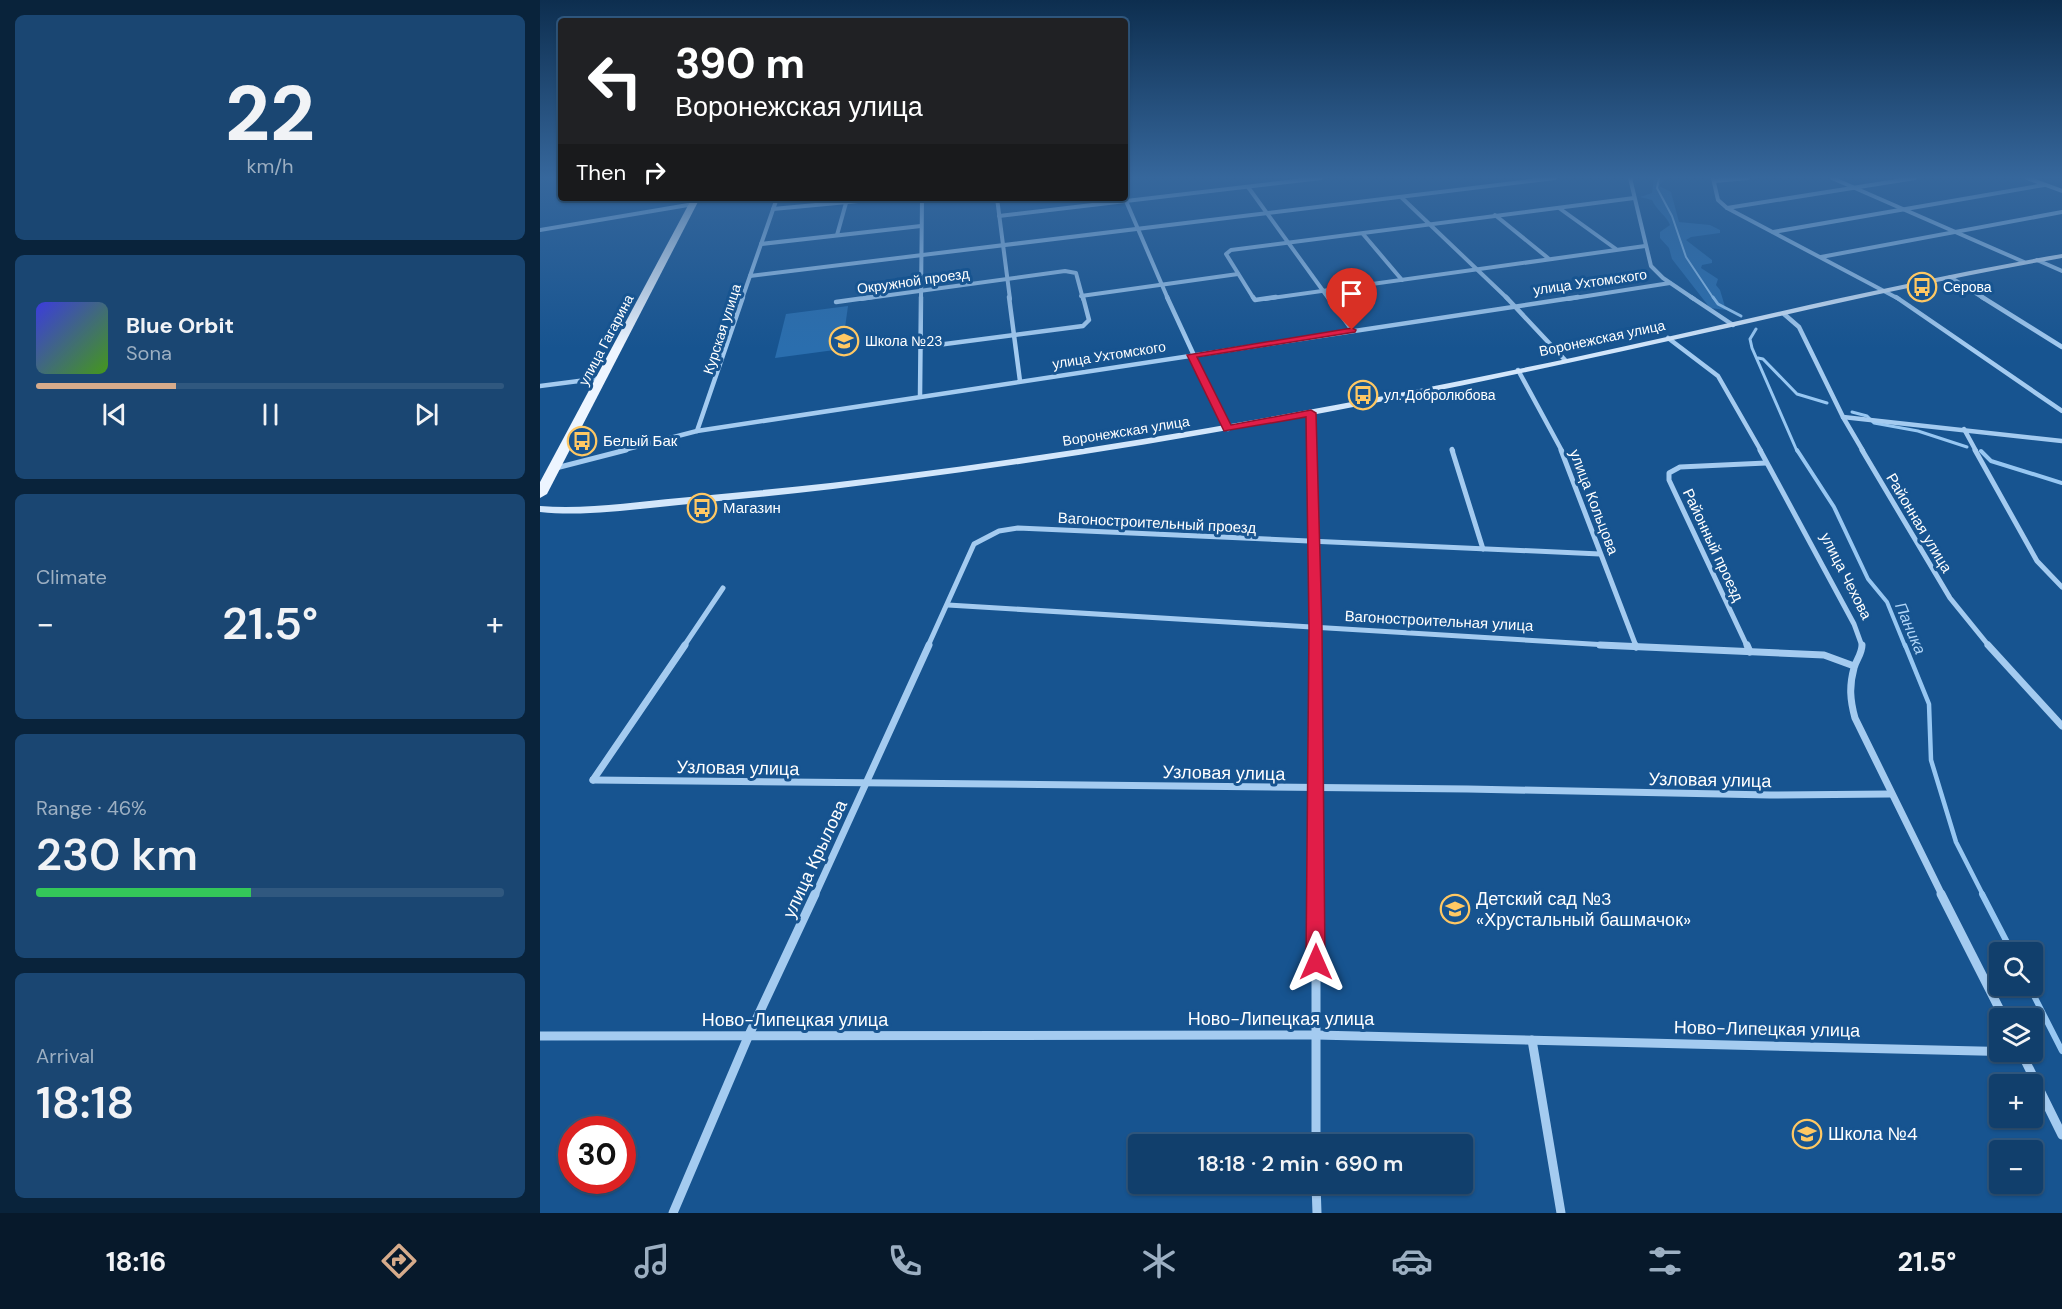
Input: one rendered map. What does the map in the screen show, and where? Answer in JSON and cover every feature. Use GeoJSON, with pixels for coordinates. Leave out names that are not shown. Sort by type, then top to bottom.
{"type":"FeatureCollection","features":[{"type":"Feature","properties":{"kind":"main road","name":"улица Гагарина"},"geometry":{"type":"LineString","coordinates":[[540,494],[604,378],[678,235]]}},
{"type":"Feature","properties":{"kind":"street","name":"Курская улица"},"geometry":{"type":"LineString","coordinates":[[697,432],[763,235]]}},
{"type":"Feature","properties":{"kind":"street"},"geometry":{"type":"LineString","coordinates":[[760,244],[841,235]]}},
{"type":"Feature","properties":{"kind":"street"},"geometry":{"type":"LineString","coordinates":[[920,396],[921,235]]}},
{"type":"Feature","properties":{"kind":"street"},"geometry":{"type":"LineString","coordinates":[[1001,235],[1020,381]]}},
{"type":"Feature","properties":{"kind":"street"},"geometry":{"type":"LineString","coordinates":[[750,276],[1090,235]]}},
{"type":"Feature","properties":{"kind":"street"},"geometry":{"type":"LineString","coordinates":[[1140,235],[1192,355],[1228,429]]}},
{"type":"Feature","properties":{"kind":"street"},"geometry":{"type":"LineString","coordinates":[[1282,235],[1352,330]]}},
{"type":"Feature","properties":{"kind":"street"},"geometry":{"type":"LineString","coordinates":[[1357,235],[1287,242],[1227,252],[1255,300],[1645,246]]}},
{"type":"Feature","properties":{"kind":"street"},"geometry":{"type":"LineString","coordinates":[[1364,235],[1402,280]]}},
{"type":"Feature","properties":{"kind":"street"},"geometry":{"type":"LineString","coordinates":[[1439,235],[1547,338],[1565,360]]}},
{"type":"Feature","properties":{"kind":"street"},"geometry":{"type":"LineString","coordinates":[[1519,235],[1548,258]]}},
{"type":"Feature","properties":{"kind":"street"},"geometry":{"type":"LineString","coordinates":[[1596,235],[1616,249]]}},
{"type":"Feature","properties":{"kind":"street"},"geometry":{"type":"LineString","coordinates":[[1642,235],[1651,266],[1670,283],[1733,325]]}},
{"type":"Feature","properties":{"kind":"street"},"geometry":{"type":"LineString","coordinates":[[1778,235],[1902,300],[2062,411]]}},
{"type":"Feature","properties":{"kind":"street"},"geometry":{"type":"LineString","coordinates":[[1820,257],[1940,235]]}},
{"type":"Feature","properties":{"kind":"street"},"geometry":{"type":"LineString","coordinates":[[1960,235],[2024,262]]}},
{"type":"Feature","properties":{"kind":"street","name":"Воронежская улица"},"geometry":{"type":"LineString","coordinates":[[540,509],[559,511],[689,502],[829,487],[1228,429],[1733,325],[1883,290],[2062,256]]}},
{"type":"Feature","properties":{"kind":"street"},"geometry":{"type":"LineString","coordinates":[[2037,260],[2062,271]]}},
{"type":"Feature","properties":{"kind":"street","name":"Окружной проезд"},"geometry":{"type":"LineString","coordinates":[[836,303],[1073,271],[1089,320],[1086,324],[1013,336],[922,347]]}},
{"type":"Feature","properties":{"kind":"street"},"geometry":{"type":"LineString","coordinates":[[1081,296],[1238,274]]}},
{"type":"Feature","properties":{"kind":"street"},"geometry":{"type":"LineString","coordinates":[[1950,278],[2062,347]]}},
{"type":"Feature","properties":{"kind":"street","name":"улица Ухтомского"},"geometry":{"type":"LineString","coordinates":[[556,468],[697,432],[920,396],[1670,283]]}},
{"type":"Feature","properties":{"kind":"street","name":"Районная улица"},"geometry":{"type":"LineString","coordinates":[[1784,314],[1799,327],[1843,417],[1958,609],[2062,726]]}},
{"type":"Feature","properties":{"kind":"street","name":"улица Чехова"},"geometry":{"type":"LineString","coordinates":[[1668,338],[1718,376],[1732,397],[1766,463],[1801,522],[1862,642],[1862,651],[1854,666],[1849,696],[1855,718],[1890,794],[1999,1008]]}},
{"type":"Feature","properties":{"kind":"street","name":"улица Кольцова"},"geometry":{"type":"LineString","coordinates":[[1518,370],[1557,439],[1636,646]]}},
{"type":"Feature","properties":{"kind":"street"},"geometry":{"type":"LineString","coordinates":[[540,386],[604,378]]}},
{"type":"Feature","properties":{"kind":"street"},"geometry":{"type":"LineString","coordinates":[[1311,413],[1316,628],[1314,789],[1316,1134]]}},
{"type":"Feature","properties":{"kind":"street"},"geometry":{"type":"LineString","coordinates":[[1843,417],[2062,441]]}},
{"type":"Feature","properties":{"kind":"street"},"geometry":{"type":"LineString","coordinates":[[1964,429],[2037,561],[2062,587]]}},
{"type":"Feature","properties":{"kind":"street"},"geometry":{"type":"LineString","coordinates":[[1452,449],[1483,549]]}},
{"type":"Feature","properties":{"kind":"street","name":"Районный проезд"},"geometry":{"type":"LineString","coordinates":[[1750,652],[1669,480],[1669,473],[1680,467],[1766,463]]}},
{"type":"Feature","properties":{"kind":"street","name":"Вагоностроительный проезд"},"geometry":{"type":"LineString","coordinates":[[999,531],[1018,528],[1600,554]]}},
{"type":"Feature","properties":{"kind":"street","name":"улица Крылова"},"geometry":{"type":"LineString","coordinates":[[673,1213],[748,1037],[948,605],[968,552],[974,544],[999,531]]}},
{"type":"Feature","properties":{"kind":"street","name":"Узловая улица"},"geometry":{"type":"LineString","coordinates":[[723,588],[593,780],[866,786],[1406,788],[1802,797],[1890,794]]}},
{"type":"Feature","properties":{"kind":"street","name":"Вагоностроительная улица"},"geometry":{"type":"LineString","coordinates":[[948,605],[1316,628],[1824,655],[1854,666]]}},
{"type":"Feature","properties":{"kind":"street","name":"Ново-Липецкая улица"},"geometry":{"type":"LineString","coordinates":[[540,1036],[1316,1035],[1989,1051]]}},
{"type":"Feature","properties":{"kind":"street"},"geometry":{"type":"LineString","coordinates":[[1532,1040],[1561,1213]]}},
{"type":"Feature","properties":{"kind":"street"},"geometry":{"type":"LineString","coordinates":[[2026,1062],[2062,1135]]}},
{"type":"Feature","properties":{"kind":"street"},"geometry":{"type":"LineString","coordinates":[[1316,1194],[1317,1213]]}},
{"type":"Feature","properties":{"kind":"shaded area"},"geometry":{"type":"Polygon","coordinates":[[[1660,235],[1708,235],[1686,240],[1712,260],[1712,263],[1702,265],[1701,268],[1718,279],[1716,285],[1720,290],[1726,310],[1710,308],[1672,259],[1669,248],[1660,238],[1660,235]]]}},
{"type":"Feature","properties":{"kind":"shaded area"},"geometry":{"type":"Polygon","coordinates":[[[848,306],[842,349],[775,358],[786,314],[848,306]]]}},
{"type":"Feature","properties":{"kind":"waterway","name":"Паника"},"geometry":{"type":"LineString","coordinates":[[1678,235],[1686,257],[1714,299]]}},
{"type":"Feature","properties":{"kind":"waterway","name":"Паника"},"geometry":{"type":"LineString","coordinates":[[1713,297],[1718,304],[1741,316]]}},
{"type":"Feature","properties":{"kind":"waterway","name":"Паника"},"geometry":{"type":"LineString","coordinates":[[1756,329],[1750,339],[1752,348],[1797,451]]}},
{"type":"Feature","properties":{"kind":"waterway"},"geometry":{"type":"LineString","coordinates":[[1758,358],[1763,359],[1797,394],[1827,403]]}},
{"type":"Feature","properties":{"kind":"waterway"},"geometry":{"type":"LineString","coordinates":[[1852,412],[1867,416],[1874,423],[1918,431],[1967,447]]}},
{"type":"Feature","properties":{"kind":"waterway","name":"Паника"},"geometry":{"type":"LineString","coordinates":[[1797,450],[1834,507],[1868,579],[1887,602],[1905,646]]}},
{"type":"Feature","properties":{"kind":"waterway"},"geometry":{"type":"LineString","coordinates":[[1981,451],[1991,461],[2062,483]]}},
{"type":"Feature","properties":{"kind":"waterway","name":"Паника"},"geometry":{"type":"LineString","coordinates":[[1905,645],[1929,704],[1931,760],[1956,842],[1983,895]]}},
{"type":"Feature","properties":{"kind":"waterway","name":"Паника"},"geometry":{"type":"LineString","coordinates":[[1982,894],[2007,942]]}},
{"type":"Feature","properties":{"kind":"waterway","name":"Паника"},"geometry":{"type":"LineString","coordinates":[[2034,996],[2062,1051]]}},
{"type":"Feature","properties":{"kind":"place","name":"Серова"},"geometry":{"type":"Point","coordinates":[1922,287]}},
{"type":"Feature","properties":{"kind":"place","name":"Школа №23"},"geometry":{"type":"Point","coordinates":[844,341]}},
{"type":"Feature","properties":{"kind":"place","name":"ул. Добролюбова"},"geometry":{"type":"Point","coordinates":[1363,395]}},
{"type":"Feature","properties":{"kind":"place","name":"Белый Бак"},"geometry":{"type":"Point","coordinates":[582,441]}},
{"type":"Feature","properties":{"kind":"place","name":"Магазин"},"geometry":{"type":"Point","coordinates":[702,508]}},
{"type":"Feature","properties":{"kind":"place","name":"Детский сад №3 «Хрустальный башмачок»"},"geometry":{"type":"Point","coordinates":[1455,909]}},
{"type":"Feature","properties":{"kind":"place","name":"Школа №4"},"geometry":{"type":"Point","coordinates":[1807,1134]}},
{"type":"Feature","properties":{"kind":"route"},"geometry":{"type":"LineString","coordinates":[[1316,962],[1314,789],[1316,628],[1311,413],[1228,429],[1192,355],[1352,330]]}}]}
